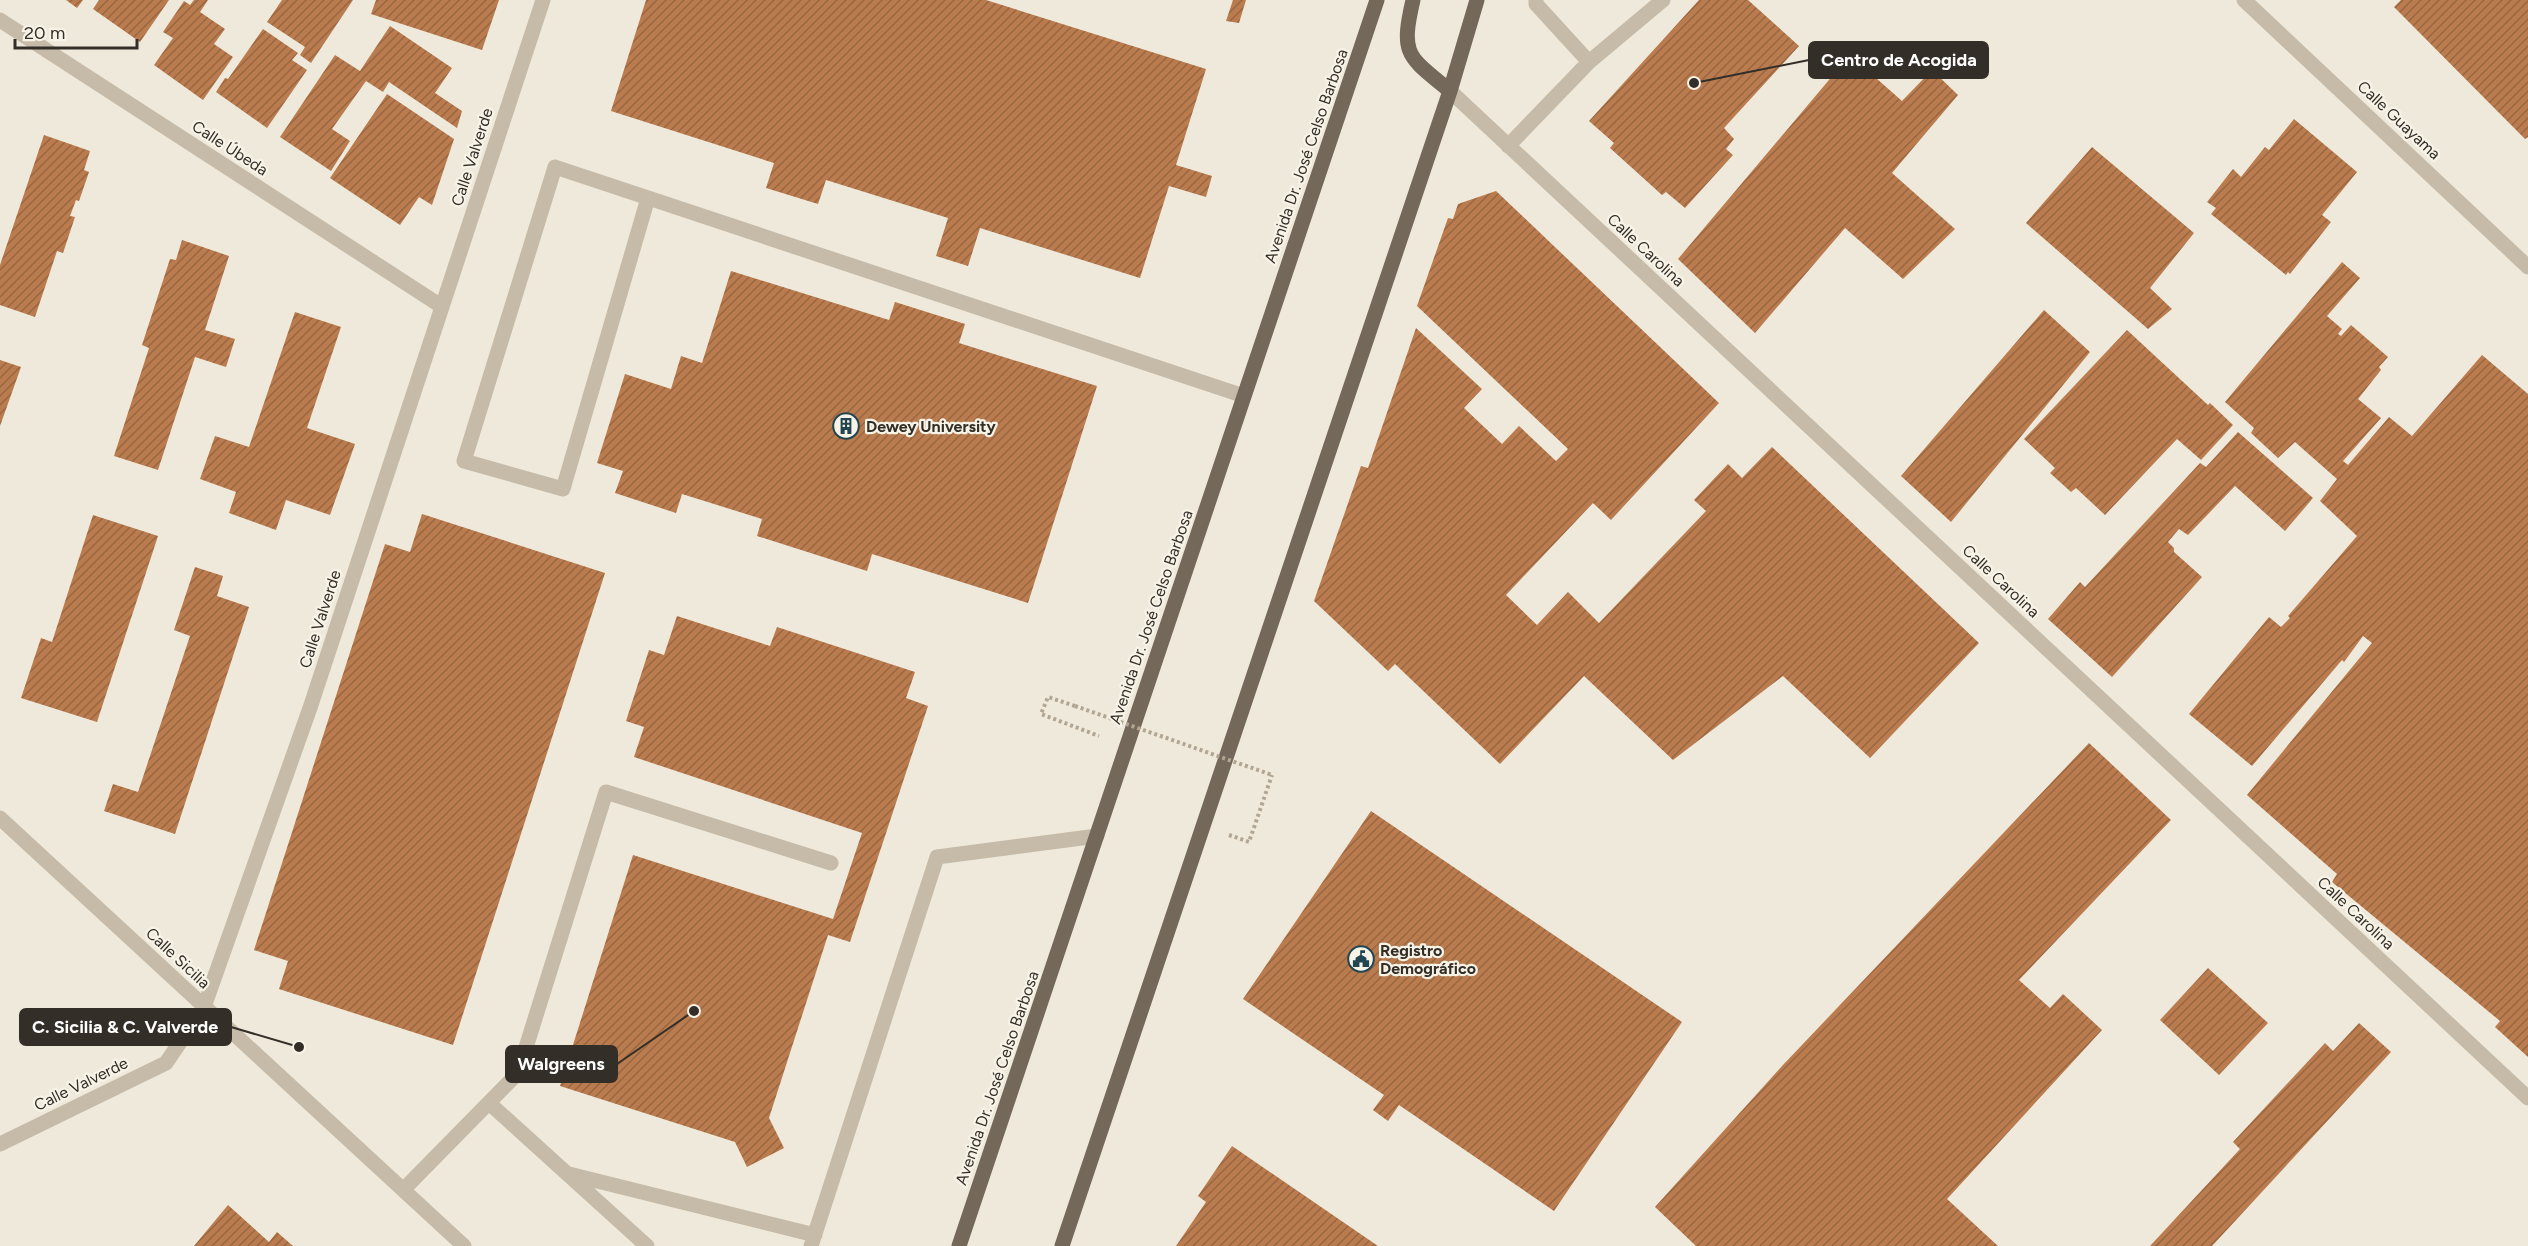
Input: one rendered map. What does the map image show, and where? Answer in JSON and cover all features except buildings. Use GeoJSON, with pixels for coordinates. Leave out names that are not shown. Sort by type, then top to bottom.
{"type":"FeatureCollection","features":[{"type":"Feature","properties":{"kind":"main road","name":"Avenida Dr. José Celso Barbosa"},"geometry":{"type":"LineString","coordinates":[[959,1246],[1377,0]]}},
{"type":"Feature","properties":{"kind":"main road"},"geometry":{"type":"LineString","coordinates":[[1413,0],[1406,34],[1408,48],[1414,61],[1450,91]]}},
{"type":"Feature","properties":{"kind":"main road"},"geometry":{"type":"LineString","coordinates":[[1062,1246],[1450,91],[1477,0]]}},
{"type":"Feature","properties":{"kind":"street","name":"Calle Valverde"},"geometry":{"type":"LineString","coordinates":[[0,1144],[166,1063],[204,1007],[311,705],[543,0]]}},
{"type":"Feature","properties":{"kind":"street"},"geometry":{"type":"LineString","coordinates":[[1536,0],[1536,4],[1589,62]]}},
{"type":"Feature","properties":{"kind":"street"},"geometry":{"type":"LineString","coordinates":[[1508,146],[1589,62],[1663,0]]}},
{"type":"Feature","properties":{"kind":"street","name":"Calle Guayama"},"geometry":{"type":"LineString","coordinates":[[2244,0],[2528,267]]}},
{"type":"Feature","properties":{"kind":"street","name":"Calle Úbeda"},"geometry":{"type":"LineString","coordinates":[[0,20],[441,306]]}},
{"type":"Feature","properties":{"kind":"street","name":"Calle Carolina"},"geometry":{"type":"LineString","coordinates":[[1450,91],[2528,1098]]}},
{"type":"Feature","properties":{"kind":"street"},"geometry":{"type":"LineString","coordinates":[[648,198],[562,489],[464,461],[555,167],[1244,396]]}},
{"type":"Feature","properties":{"kind":"street"},"geometry":{"type":"LineString","coordinates":[[403,1190],[518,1073],[606,792],[831,863]]}},
{"type":"Feature","properties":{"kind":"street","name":"Calle Sicilia"},"geometry":{"type":"LineString","coordinates":[[0,818],[464,1246]]}},
{"type":"Feature","properties":{"kind":"street"},"geometry":{"type":"LineString","coordinates":[[568,1174],[813,1240],[937,857],[1097,836]]}},
{"type":"Feature","properties":{"kind":"street"},"geometry":{"type":"LineString","coordinates":[[489,1103],[647,1246]]}},
{"type":"Feature","properties":{"kind":"path"},"geometry":{"type":"LineString","coordinates":[[1068,724],[1041,714],[1047,696],[1272,775],[1249,842]]}},
{"type":"Feature","properties":{"kind":"place","name":"Centro de Acogida"},"geometry":{"type":"Point","coordinates":[1694,83]}},
{"type":"Feature","properties":{"kind":"place","name":"Dewey University"},"geometry":{"type":"Point","coordinates":[846,426]}},
{"type":"Feature","properties":{"kind":"place","name":"Registro Demográfico"},"geometry":{"type":"Point","coordinates":[1361,959]}},
{"type":"Feature","properties":{"kind":"place","name":"Walgreens"},"geometry":{"type":"Point","coordinates":[694,1011]}},
{"type":"Feature","properties":{"kind":"place","name":"C. Sicilia & C. Valverde"},"geometry":{"type":"Point","coordinates":[299,1047]}}]}
